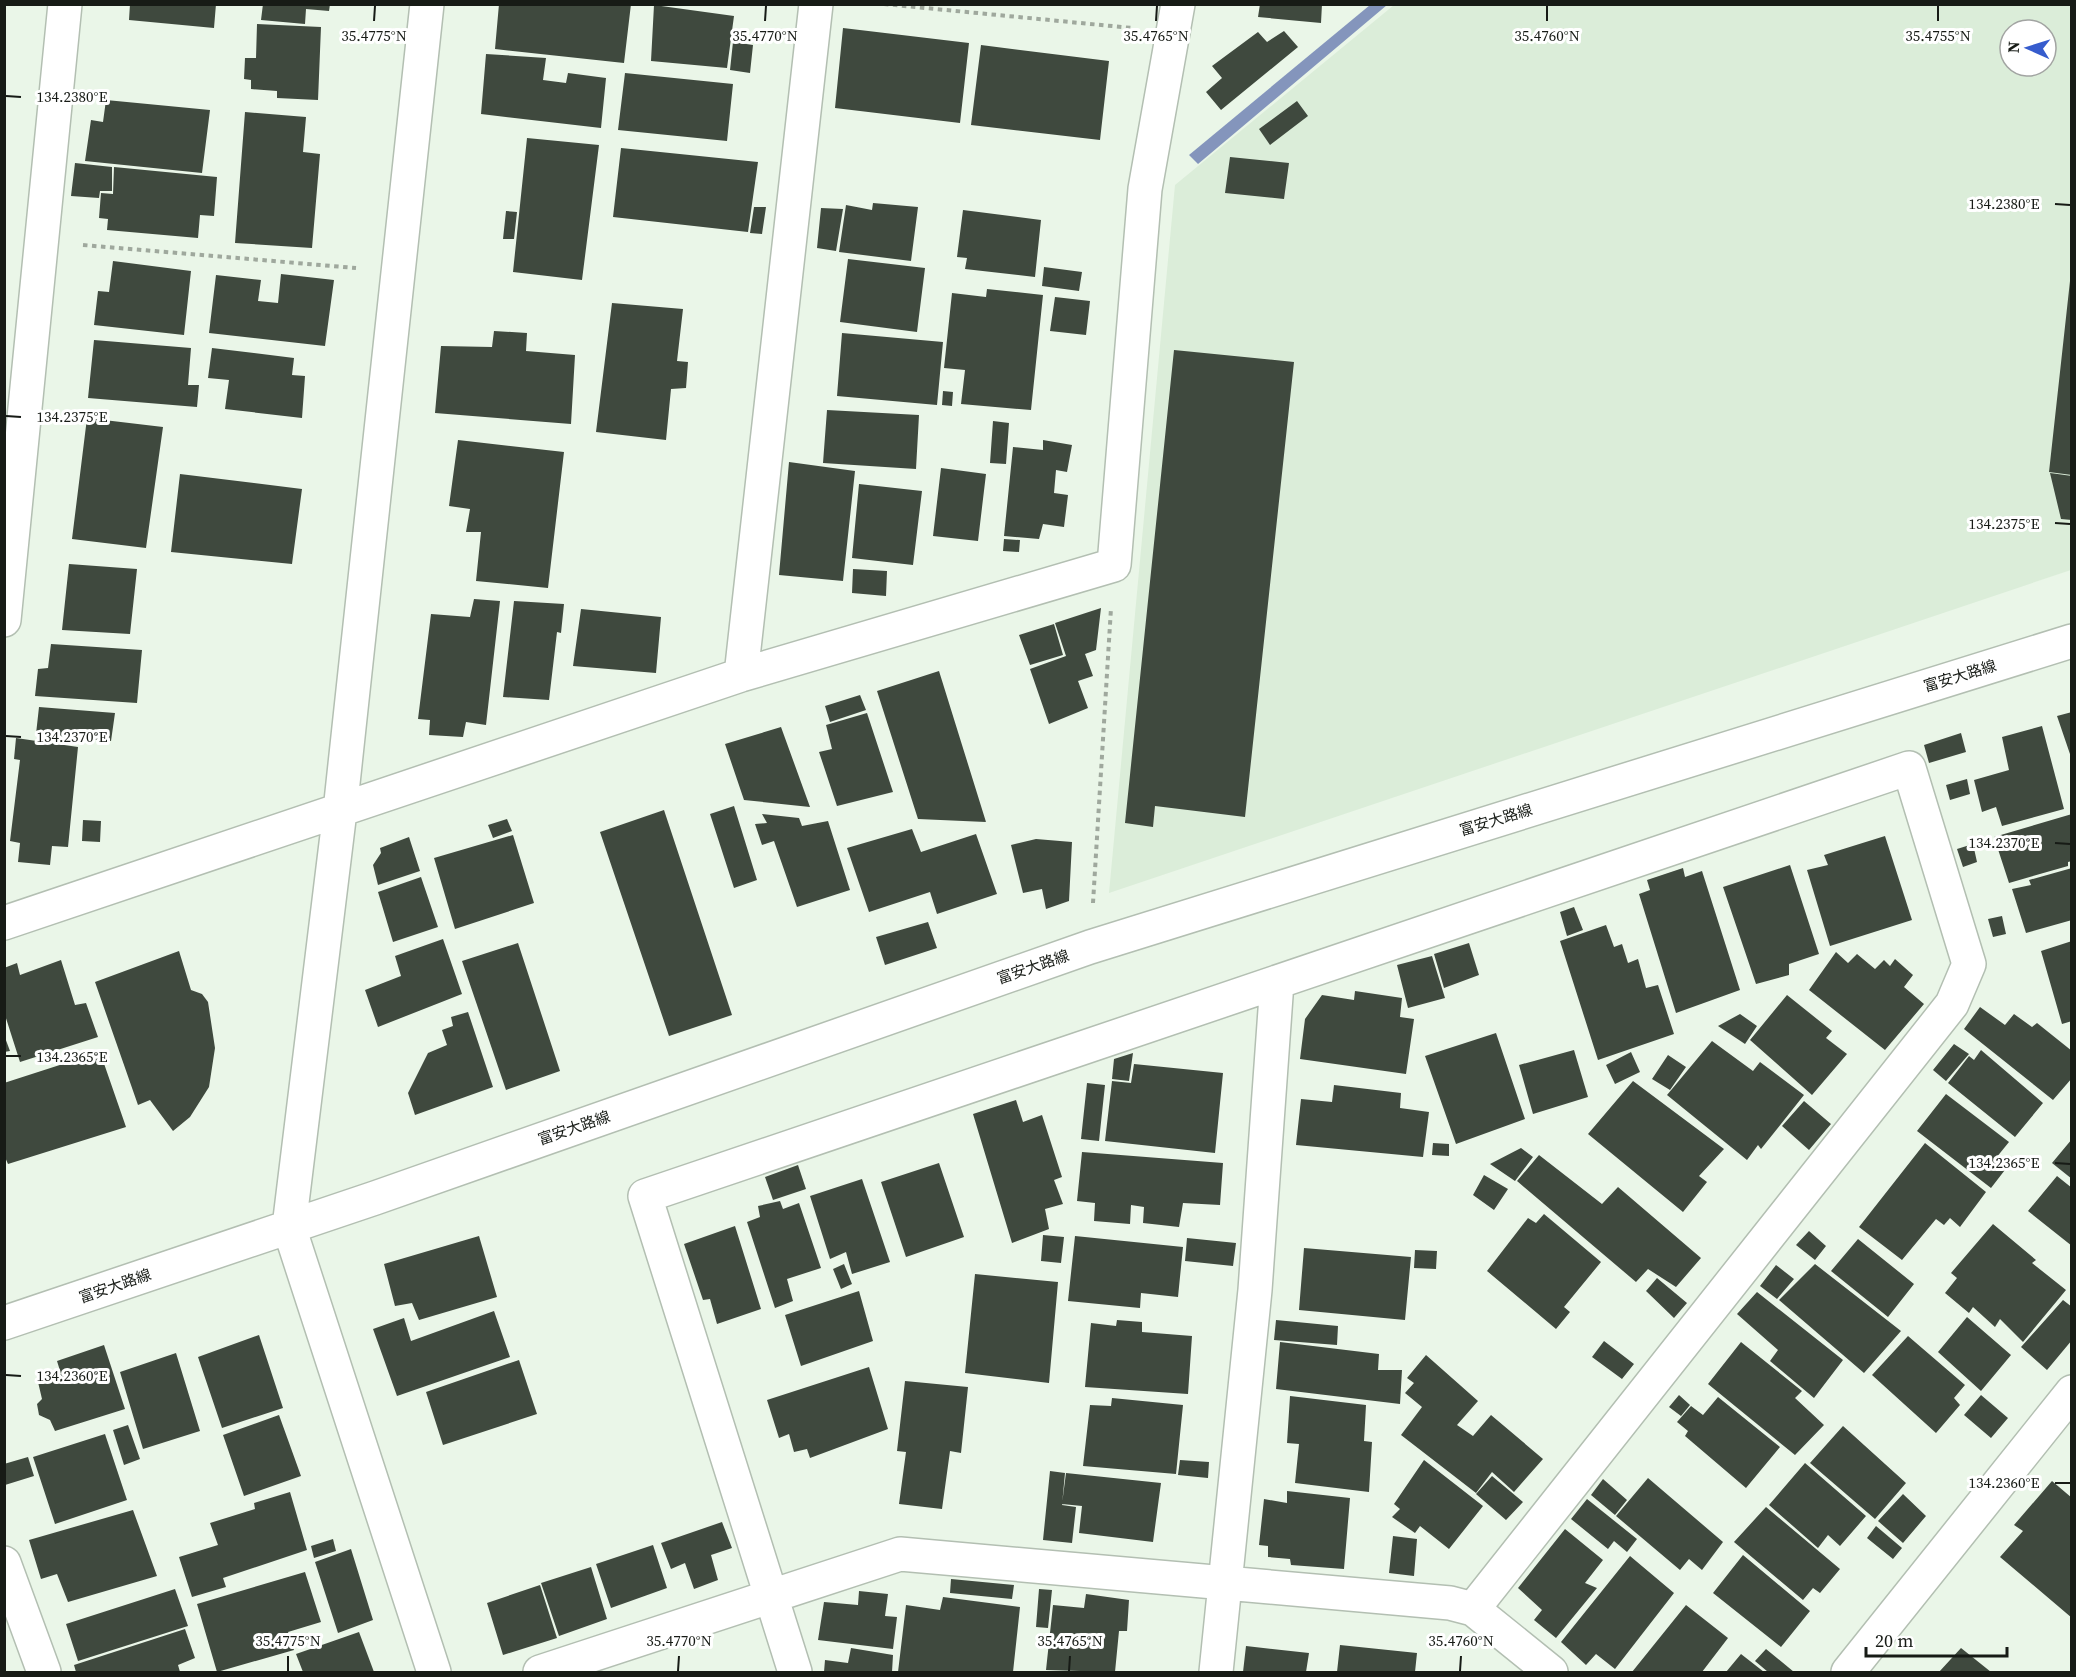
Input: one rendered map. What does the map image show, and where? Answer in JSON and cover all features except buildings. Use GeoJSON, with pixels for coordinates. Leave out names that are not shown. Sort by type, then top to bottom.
{"type":"FeatureCollection","features":[{"type":"Feature","properties":{"kind":"street"},"geometry":{"type":"LineString","coordinates":[[4,620],[44,242],[65,4]]}},
{"type":"Feature","properties":{"kind":"street"},"geometry":{"type":"LineString","coordinates":[[427,4],[340,811],[289,1227],[434,1672]]}},
{"type":"Feature","properties":{"kind":"street"},"geometry":{"type":"LineString","coordinates":[[741,675],[816,4]]}},
{"type":"Feature","properties":{"kind":"street"},"geometry":{"type":"LineString","coordinates":[[4,923],[741,675],[1114,565],[1145,189],[1176,18]]}},
{"type":"Feature","properties":{"kind":"street","name":"富安大路線"},"geometry":{"type":"LineString","coordinates":[[4,1323],[289,1227],[1090,947],[2072,641]]}},
{"type":"Feature","properties":{"kind":"street"},"geometry":{"type":"LineString","coordinates":[[795,1672],[773,1596],[645,1197],[1909,768],[1969,964],[1952,1004],[1473,1610]]}},
{"type":"Feature","properties":{"kind":"street"},"geometry":{"type":"LineString","coordinates":[[1216,1672],[1227,1585],[1255,1290],[1277,982]]}},
{"type":"Feature","properties":{"kind":"street"},"geometry":{"type":"LineString","coordinates":[[1848,1672],[2072,1392]]}},
{"type":"Feature","properties":{"kind":"street"},"geometry":{"type":"LineString","coordinates":[[540,1672],[900,1554],[1227,1585],[1450,1603],[1473,1610],[1551,1672]]}},
{"type":"Feature","properties":{"kind":"street"},"geometry":{"type":"LineString","coordinates":[[4,1563],[44,1672]]}},
{"type":"Feature","properties":{"kind":"path"},"geometry":{"type":"LineString","coordinates":[[884,4],[1176,18]]}},
{"type":"Feature","properties":{"kind":"path"},"geometry":{"type":"LineString","coordinates":[[44,242],[398,272]]}},
{"type":"Feature","properties":{"kind":"path"},"geometry":{"type":"LineString","coordinates":[[1090,947],[1114,565]]}},
{"type":"Feature","properties":{"kind":"shaded area"},"geometry":{"type":"Polygon","coordinates":[[[1394,5],[2071,5],[2071,570],[1109,893],[1175,185],[1394,5]]]}},
{"type":"Feature","properties":{"kind":"water"},"geometry":{"type":"Polygon","coordinates":[[[1370,5],[1387,5],[1198,164],[1189,155],[1370,5]]]}}]}
